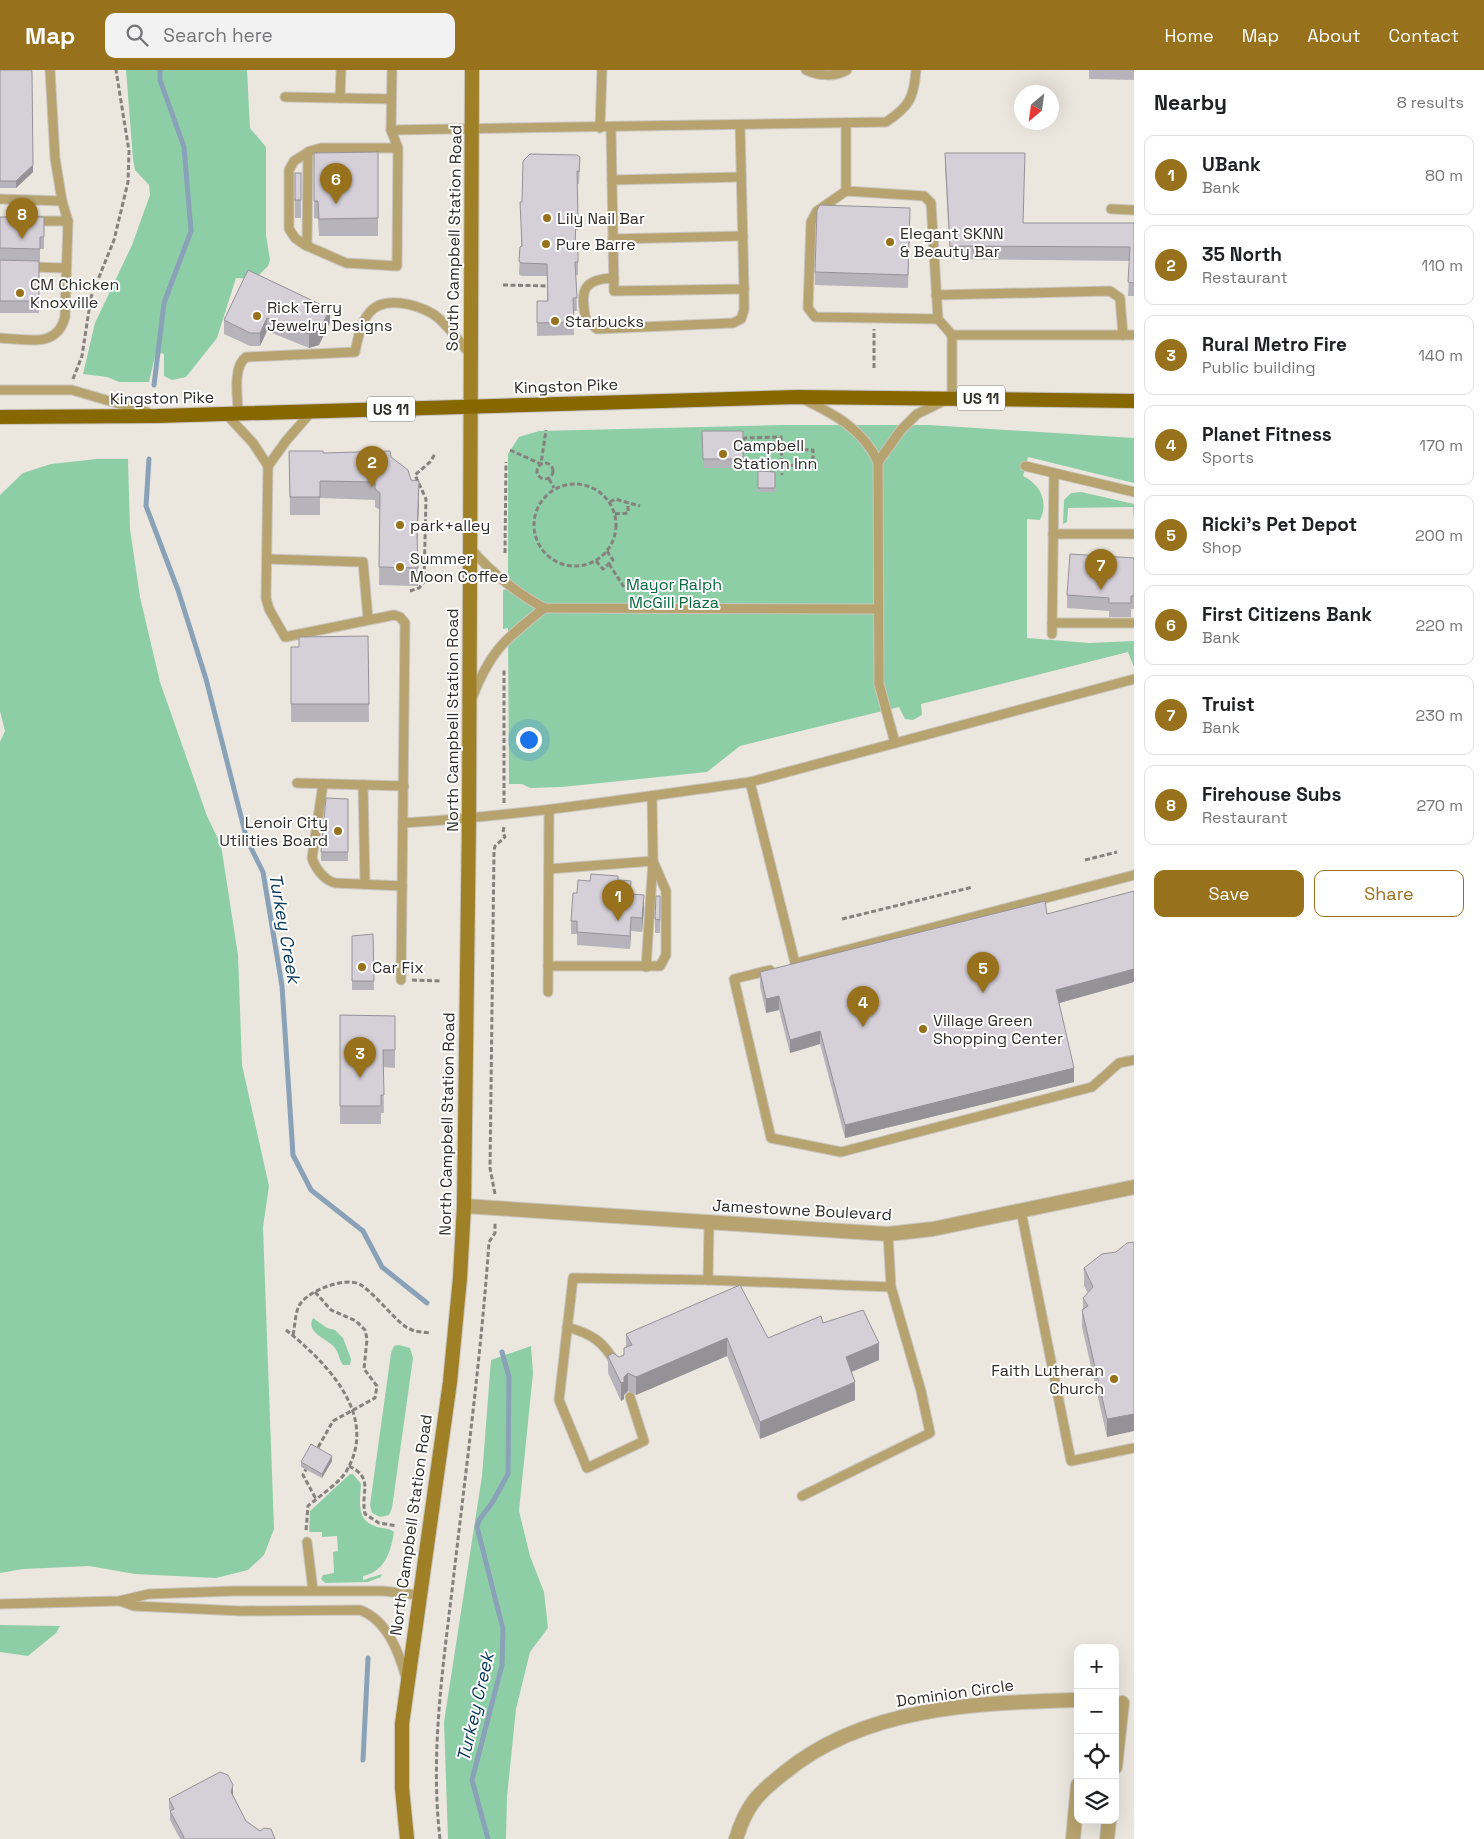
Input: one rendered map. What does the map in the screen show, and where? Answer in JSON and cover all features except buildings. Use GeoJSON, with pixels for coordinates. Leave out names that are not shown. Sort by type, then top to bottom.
{"type":"FeatureCollection","features":[{"type":"Feature","properties":{"kind":"main road","name":"South Campbell Station Road"},"geometry":{"type":"LineString","coordinates":[[470,406],[472,70]]}},
{"type":"Feature","properties":{"kind":"main road","name":"Kingston Pike"},"geometry":{"type":"LineString","coordinates":[[0,417],[157,416],[798,397],[952,397],[1134,401]]}},
{"type":"Feature","properties":{"kind":"main road","name":"North Campbell Station Road"},"geometry":{"type":"LineString","coordinates":[[407,1839],[402,1788],[402,1724],[418,1595],[450,1382],[464,1206],[470,819],[470,406]]}},
{"type":"Feature","properties":{"kind":"street","name":"Jamestowne Boulevard"},"geometry":{"type":"LineString","coordinates":[[464,1206],[888,1234],[933,1229],[1134,1187]]}},
{"type":"Feature","properties":{"kind":"street","name":"Dominion Circle"},"geometry":{"type":"LineString","coordinates":[[736,1839],[743,1816],[762,1790],[805,1755],[862,1728],[917,1713],[1012,1702],[1074,1700]]}},
{"type":"Feature","properties":{"kind":"street"},"geometry":{"type":"LineString","coordinates":[[1119,1739],[1124,1704]]}},
{"type":"Feature","properties":{"kind":"street"},"geometry":{"type":"LineString","coordinates":[[1073,1839],[1074,1824]]}},
{"type":"Feature","properties":{"kind":"street"},"geometry":{"type":"LineString","coordinates":[[1107,1839],[1109,1824]]}},
{"type":"Feature","properties":{"kind":"lane"},"geometry":{"type":"LineString","coordinates":[[0,338],[42,340],[56,335],[63,327],[65,317],[68,221],[62,200],[55,158],[50,70]]}},
{"type":"Feature","properties":{"kind":"lane"},"geometry":{"type":"LineString","coordinates":[[340,98],[341,70]]}},
{"type":"Feature","properties":{"kind":"lane"},"geometry":{"type":"LineString","coordinates":[[392,70],[391,130],[398,148],[397,266],[346,263],[307,246],[295,238],[289,229],[289,170],[294,161],[308,152],[321,148],[398,148]]}},
{"type":"Feature","properties":{"kind":"lane"},"geometry":{"type":"LineString","coordinates":[[600,128],[602,70]]}},
{"type":"Feature","properties":{"kind":"lane"},"geometry":{"type":"LineString","coordinates":[[806,70],[813,73],[839,75],[846,71]]}},
{"type":"Feature","properties":{"kind":"lane"},"geometry":{"type":"LineString","coordinates":[[817,70],[846,71]]}},
{"type":"Feature","properties":{"kind":"lane"},"geometry":{"type":"LineString","coordinates":[[391,130],[611,128],[886,122],[904,110],[915,90],[916,70]]}},
{"type":"Feature","properties":{"kind":"lane"},"geometry":{"type":"LineString","coordinates":[[285,97],[391,99]]}},
{"type":"Feature","properties":{"kind":"lane"},"geometry":{"type":"LineString","coordinates":[[846,123],[846,191]]}},
{"type":"Feature","properties":{"kind":"lane"},"geometry":{"type":"LineString","coordinates":[[614,278],[598,279],[590,282],[586,287],[584,296],[586,320],[597,329],[733,324],[741,319],[744,310],[744,289],[740,125]]}},
{"type":"Feature","properties":{"kind":"lane"},"geometry":{"type":"LineString","coordinates":[[611,128],[614,291],[744,289]]}},
{"type":"Feature","properties":{"kind":"lane"},"geometry":{"type":"LineString","coordinates":[[307,246],[308,152]]}},
{"type":"Feature","properties":{"kind":"lane"},"geometry":{"type":"LineString","coordinates":[[612,180],[741,177]]}},
{"type":"Feature","properties":{"kind":"lane"},"geometry":{"type":"LineString","coordinates":[[878,462],[901,430],[917,414],[952,397],[952,335],[938,319],[931,203],[924,196],[846,191],[817,212],[811,222],[808,308],[815,317],[938,319]]}},
{"type":"Feature","properties":{"kind":"lane"},"geometry":{"type":"LineString","coordinates":[[0,199],[62,200]]}},
{"type":"Feature","properties":{"kind":"lane"},"geometry":{"type":"LineString","coordinates":[[1111,209],[1134,210]]}},
{"type":"Feature","properties":{"kind":"lane"},"geometry":{"type":"LineString","coordinates":[[20,221],[68,221]]}},
{"type":"Feature","properties":{"kind":"lane"},"geometry":{"type":"LineString","coordinates":[[613,239],[743,236]]}},
{"type":"Feature","properties":{"kind":"lane"},"geometry":{"type":"LineString","coordinates":[[19,267],[66,268]]}},
{"type":"Feature","properties":{"kind":"lane"},"geometry":{"type":"LineString","coordinates":[[936,295],[1110,291],[1120,298],[1123,335]]}},
{"type":"Feature","properties":{"kind":"lane"},"geometry":{"type":"LineString","coordinates":[[268,466],[232,413],[238,372],[242,360],[246,357],[355,352],[362,324],[369,311],[382,303],[406,303],[434,314],[470,354]]}},
{"type":"Feature","properties":{"kind":"lane"},"geometry":{"type":"LineString","coordinates":[[952,335],[1134,335]]}},
{"type":"Feature","properties":{"kind":"lane"},"geometry":{"type":"LineString","coordinates":[[0,390],[72,390],[157,416]]}},
{"type":"Feature","properties":{"kind":"lane"},"geometry":{"type":"LineString","coordinates":[[798,397],[835,415],[857,432],[872,448],[878,462],[877,609],[880,684],[895,743]]}},
{"type":"Feature","properties":{"kind":"lane"},"geometry":{"type":"LineString","coordinates":[[312,411],[286,441],[268,466],[266,598],[269,609],[285,637],[394,615],[400,617],[404,622],[404,786],[400,980]]}},
{"type":"Feature","properties":{"kind":"lane"},"geometry":{"type":"LineString","coordinates":[[1025,466],[1134,492]]}},
{"type":"Feature","properties":{"kind":"lane"},"geometry":{"type":"LineString","coordinates":[[1052,634],[1054,473]]}},
{"type":"Feature","properties":{"kind":"lane"},"geometry":{"type":"LineString","coordinates":[[1053,534],[1134,534]]}},
{"type":"Feature","properties":{"kind":"lane"},"geometry":{"type":"LineString","coordinates":[[470,548],[482,562],[517,593],[544,608],[877,609]]}},
{"type":"Feature","properties":{"kind":"lane"},"geometry":{"type":"LineString","coordinates":[[267,559],[363,562],[368,620]]}},
{"type":"Feature","properties":{"kind":"lane"},"geometry":{"type":"LineString","coordinates":[[469,705],[483,670],[492,656],[516,630],[544,608]]}},
{"type":"Feature","properties":{"kind":"lane"},"geometry":{"type":"LineString","coordinates":[[1052,623],[1134,623]]}},
{"type":"Feature","properties":{"kind":"lane"},"geometry":{"type":"LineString","coordinates":[[403,823],[470,819],[550,810],[750,782],[1134,678]]}},
{"type":"Feature","properties":{"kind":"lane"},"geometry":{"type":"LineString","coordinates":[[750,782],[786,966]]}},
{"type":"Feature","properties":{"kind":"lane"},"geometry":{"type":"LineString","coordinates":[[297,783],[404,786]]}},
{"type":"Feature","properties":{"kind":"lane"},"geometry":{"type":"LineString","coordinates":[[322,784],[312,858],[314,866],[329,881],[402,886]]}},
{"type":"Feature","properties":{"kind":"lane"},"geometry":{"type":"LineString","coordinates":[[363,785],[365,884]]}},
{"type":"Feature","properties":{"kind":"lane"},"geometry":{"type":"LineString","coordinates":[[646,967],[653,861],[652,796]]}},
{"type":"Feature","properties":{"kind":"lane"},"geometry":{"type":"LineString","coordinates":[[548,992],[550,810]]}},
{"type":"Feature","properties":{"kind":"lane"},"geometry":{"type":"LineString","coordinates":[[549,869],[653,861]]}},
{"type":"Feature","properties":{"kind":"lane"},"geometry":{"type":"LineString","coordinates":[[548,966],[660,966],[666,955],[666,891],[653,861]]}},
{"type":"Feature","properties":{"kind":"lane"},"geometry":{"type":"LineString","coordinates":[[1134,876],[734,980],[771,1138],[841,1152],[1092,1088],[1119,1063],[1134,1060]]}},
{"type":"Feature","properties":{"kind":"lane"},"geometry":{"type":"LineString","coordinates":[[1021,1212],[1071,1461],[1134,1448]]}},
{"type":"Feature","properties":{"kind":"lane"},"geometry":{"type":"LineString","coordinates":[[708,1222],[708,1280]]}},
{"type":"Feature","properties":{"kind":"lane"},"geometry":{"type":"LineString","coordinates":[[802,1496],[930,1433],[921,1392],[890,1287],[888,1234]]}},
{"type":"Feature","properties":{"kind":"lane"},"geometry":{"type":"LineString","coordinates":[[630,1397],[644,1441],[587,1468],[559,1400],[573,1278],[708,1280],[890,1287]]}},
{"type":"Feature","properties":{"kind":"lane"},"geometry":{"type":"LineString","coordinates":[[567,1327],[587,1333],[607,1348],[619,1368]]}},
{"type":"Feature","properties":{"kind":"lane"},"geometry":{"type":"LineString","coordinates":[[306,1542],[313,1590]]}},
{"type":"Feature","properties":{"kind":"lane"},"geometry":{"type":"LineString","coordinates":[[0,1604],[119,1601],[149,1594],[313,1590],[384,1591],[418,1595]]}},
{"type":"Feature","properties":{"kind":"lane"},"geometry":{"type":"LineString","coordinates":[[119,1601],[134,1606],[232,1610],[360,1610],[368,1613],[376,1620],[391,1638],[398,1652],[407,1684]]}},
{"type":"Feature","properties":{"kind":"path"},"geometry":{"type":"LineString","coordinates":[[72,382],[82,356],[90,297],[114,240],[128,182],[129,151],[116,70]]}},
{"type":"Feature","properties":{"kind":"path"},"geometry":{"type":"LineString","coordinates":[[503,285],[557,286]]}},
{"type":"Feature","properties":{"kind":"path"},"geometry":{"type":"LineString","coordinates":[[874,318],[874,368]]}},
{"type":"Feature","properties":{"kind":"path"},"geometry":{"type":"LineString","coordinates":[[510,450],[541,464],[548,463],[554,468],[554,474],[549,479],[542,479],[538,476],[537,470],[541,464],[546,430]]}},
{"type":"Feature","properties":{"kind":"path"},"geometry":{"type":"LineString","coordinates":[[743,440],[745,438],[781,438],[782,475]]}},
{"type":"Feature","properties":{"kind":"path"},"geometry":{"type":"LineString","coordinates":[[781,449],[813,450],[813,466],[781,466]]}},
{"type":"Feature","properties":{"kind":"path"},"geometry":{"type":"LineString","coordinates":[[410,591],[419,588],[424,582],[426,499],[415,475],[430,462],[435,454]]}},
{"type":"Feature","properties":{"kind":"path"},"geometry":{"type":"LineString","coordinates":[[505,553],[506,462]]}},
{"type":"Feature","properties":{"kind":"path"},"geometry":{"type":"LineString","coordinates":[[549,479],[554,488]]}},
{"type":"Feature","properties":{"kind":"path"},"geometry":{"type":"LineString","coordinates":[[578,483],[590,486],[601,492],[610,502],[615,514],[616,534],[607,551],[596,561],[584,566],[570,566],[552,559],[538,545],[534,533],[533,520],[537,507],[544,496],[554,488],[578,483]]}},
{"type":"Feature","properties":{"kind":"path"},"geometry":{"type":"LineString","coordinates":[[610,502],[615,499],[640,506]]}},
{"type":"Feature","properties":{"kind":"path"},"geometry":{"type":"LineString","coordinates":[[615,514],[628,513],[628,503]]}},
{"type":"Feature","properties":{"kind":"path"},"geometry":{"type":"LineString","coordinates":[[596,561],[603,569],[612,560],[607,551]]}},
{"type":"Feature","properties":{"kind":"path"},"geometry":{"type":"LineString","coordinates":[[608,564],[624,587]]}},
{"type":"Feature","properties":{"kind":"path"},"geometry":{"type":"LineString","coordinates":[[1085,860],[1117,852]]}},
{"type":"Feature","properties":{"kind":"path"},"geometry":{"type":"LineString","coordinates":[[842,919],[973,887]]}},
{"type":"Feature","properties":{"kind":"path"},"geometry":{"type":"LineString","coordinates":[[415,980],[442,981]]}},
{"type":"Feature","properties":{"kind":"path"},"geometry":{"type":"LineString","coordinates":[[293,1335],[298,1308],[305,1297],[348,1282],[360,1284],[406,1327],[414,1331],[430,1333]]}},
{"type":"Feature","properties":{"kind":"path"},"geometry":{"type":"LineString","coordinates":[[314,1454],[333,1421],[353,1408],[375,1398],[377,1393],[377,1386],[364,1369],[367,1339],[365,1330],[356,1320],[331,1310],[315,1292]]}},
{"type":"Feature","properties":{"kind":"path"},"geometry":{"type":"LineString","coordinates":[[286,1330],[307,1346],[342,1388],[356,1413],[357,1437],[349,1466],[347,1471],[306,1510],[306,1542]]}},
{"type":"Feature","properties":{"kind":"path"},"geometry":{"type":"LineString","coordinates":[[310,1462],[303,1476],[316,1499]]}},
{"type":"Feature","properties":{"kind":"path"},"geometry":{"type":"LineString","coordinates":[[349,1466],[361,1472],[365,1481],[363,1505],[365,1514],[379,1523],[397,1526]]}},
{"type":"Feature","properties":{"kind":"green space"},"geometry":{"type":"Polygon","coordinates":[[[126,70],[247,70],[250,128],[266,147],[266,235],[270,260],[268,266],[255,279],[236,278],[217,338],[186,377],[172,380],[164,376],[164,354],[156,352],[149,382],[119,382],[107,377],[83,374],[95,323],[132,245],[150,195],[149,185],[135,170],[126,70]]]}},
{"type":"Feature","properties":{"kind":"green space","name":"Mayor Ralph McGill Plaza"},"geometry":{"type":"Polygon","coordinates":[[[782,425],[929,425],[1134,438],[1134,483],[1028,457],[1023,476],[1038,488],[1044,506],[1040,520],[1027,519],[1027,638],[1089,643],[1134,641],[1134,667],[1128,652],[921,704],[922,715],[913,720],[905,719],[899,707],[740,746],[707,772],[562,787],[530,788],[522,784],[509,784],[508,628],[503,629],[503,590],[508,589],[508,454],[519,437],[539,431],[782,425]]]}},
{"type":"Feature","properties":{"kind":"green space"},"geometry":{"type":"Polygon","coordinates":[[[97,459],[128,459],[130,529],[140,597],[160,682],[207,816],[221,845],[238,955],[242,1065],[269,1186],[263,1227],[274,1529],[264,1555],[248,1570],[216,1578],[135,1574],[89,1566],[23,1569],[0,1573],[0,742],[5,731],[0,711],[0,495],[23,473],[51,464],[97,459]]]}},
{"type":"Feature","properties":{"kind":"green space"},"geometry":{"type":"Polygon","coordinates":[[[1081,492],[1134,504],[1134,522],[1133,507],[1068,508],[1067,522],[1063,524],[1064,500],[1071,493],[1081,492]]]}},
{"type":"Feature","properties":{"kind":"green space"},"geometry":{"type":"Polygon","coordinates":[[[313,1318],[327,1328],[335,1330],[343,1338],[351,1359],[350,1365],[343,1365],[334,1347],[315,1332],[311,1323],[313,1318]]]}},
{"type":"Feature","properties":{"kind":"green space"},"geometry":{"type":"Polygon","coordinates":[[[399,1345],[410,1348],[413,1358],[392,1508],[389,1515],[380,1517],[372,1513],[370,1505],[391,1353],[394,1346],[399,1345]]]}},
{"type":"Feature","properties":{"kind":"green space"},"geometry":{"type":"Polygon","coordinates":[[[531,1346],[533,1373],[519,1511],[530,1556],[544,1592],[548,1628],[530,1652],[516,1709],[507,1797],[506,1839],[448,1839],[444,1722],[482,1476],[491,1360],[531,1346]]]}},
{"type":"Feature","properties":{"kind":"green space"},"geometry":{"type":"Polygon","coordinates":[[[350,1474],[353,1474],[361,1484],[360,1509],[365,1519],[375,1526],[394,1532],[393,1539],[386,1560],[377,1570],[363,1576],[363,1580],[382,1574],[381,1577],[368,1582],[325,1583],[321,1579],[323,1575],[334,1573],[333,1552],[338,1551],[337,1536],[322,1537],[322,1532],[309,1532],[310,1511],[350,1474]]]}},
{"type":"Feature","properties":{"kind":"green space"},"geometry":{"type":"Polygon","coordinates":[[[0,1625],[60,1626],[56,1633],[28,1656],[0,1652],[0,1625]]]}},
{"type":"Feature","properties":{"kind":"waterway","name":"Turkey Creek"},"geometry":{"type":"LineString","coordinates":[[154,385],[164,303],[191,231],[184,147],[160,80],[160,70]]}},
{"type":"Feature","properties":{"kind":"waterway","name":"Turkey Creek"},"geometry":{"type":"LineString","coordinates":[[149,459],[146,506],[178,590],[206,679],[247,840],[263,872],[282,986],[293,1155],[311,1190],[363,1231],[382,1267],[427,1303]]}},
{"type":"Feature","properties":{"kind":"waterway","name":"Turkey Creek"},"geometry":{"type":"LineString","coordinates":[[488,1839],[472,1780],[502,1665],[503,1629],[477,1527],[479,1520],[492,1503],[508,1474],[509,1377],[502,1352]]}},
{"type":"Feature","properties":{"kind":"waterway"},"geometry":{"type":"LineString","coordinates":[[363,1760],[368,1658]]}},
{"type":"Feature","properties":{"kind":"place","name":"First Citizens Bank"},"geometry":{"type":"Point","coordinates":[336,204]}},
{"type":"Feature","properties":{"kind":"place","name":"Lily Nail Bar"},"geometry":{"type":"Point","coordinates":[547,218]}},
{"type":"Feature","properties":{"kind":"place","name":"Firehouse Subs"},"geometry":{"type":"Point","coordinates":[22,239]}},
{"type":"Feature","properties":{"kind":"place","name":"Elegant SKNN & Beauty Bar"},"geometry":{"type":"Point","coordinates":[890,242]}},
{"type":"Feature","properties":{"kind":"place","name":"Pure Barre"},"geometry":{"type":"Point","coordinates":[546,244]}},
{"type":"Feature","properties":{"kind":"place","name":"CM Chicken Knoxville"},"geometry":{"type":"Point","coordinates":[20,293]}},
{"type":"Feature","properties":{"kind":"place","name":"Rick Terry Jewelry Designs"},"geometry":{"type":"Point","coordinates":[257,316]}},
{"type":"Feature","properties":{"kind":"place","name":"Starbucks"},"geometry":{"type":"Point","coordinates":[555,321]}},
{"type":"Feature","properties":{"kind":"place","name":"Campbell Station Inn"},"geometry":{"type":"Point","coordinates":[723,454]}},
{"type":"Feature","properties":{"kind":"place","name":"35 North"},"geometry":{"type":"Point","coordinates":[372,487]}},
{"type":"Feature","properties":{"kind":"place","name":"park+alley"},"geometry":{"type":"Point","coordinates":[400,525]}},
{"type":"Feature","properties":{"kind":"place","name":"Summer Moon Coffee"},"geometry":{"type":"Point","coordinates":[400,567]}},
{"type":"Feature","properties":{"kind":"place","name":"Truist"},"geometry":{"type":"Point","coordinates":[1101,590]}},
{"type":"Feature","properties":{"kind":"place","name":"Lenoir City Utilities Board"},"geometry":{"type":"Point","coordinates":[338,831]}},
{"type":"Feature","properties":{"kind":"place","name":"UBank"},"geometry":{"type":"Point","coordinates":[618,921]}},
{"type":"Feature","properties":{"kind":"place","name":"Car Fix"},"geometry":{"type":"Point","coordinates":[362,967]}},
{"type":"Feature","properties":{"kind":"place","name":"Ricki's Pet Depot"},"geometry":{"type":"Point","coordinates":[983,993]}},
{"type":"Feature","properties":{"kind":"place","name":"Planet Fitness"},"geometry":{"type":"Point","coordinates":[863,1027]}},
{"type":"Feature","properties":{"kind":"place","name":"Village Green Shopping Center"},"geometry":{"type":"Point","coordinates":[923,1029]}},
{"type":"Feature","properties":{"kind":"place","name":"Rural Metro Fire"},"geometry":{"type":"Point","coordinates":[360,1078]}},
{"type":"Feature","properties":{"kind":"place","name":"Faith Lutheran Church"},"geometry":{"type":"Point","coordinates":[1114,1379]}}]}
